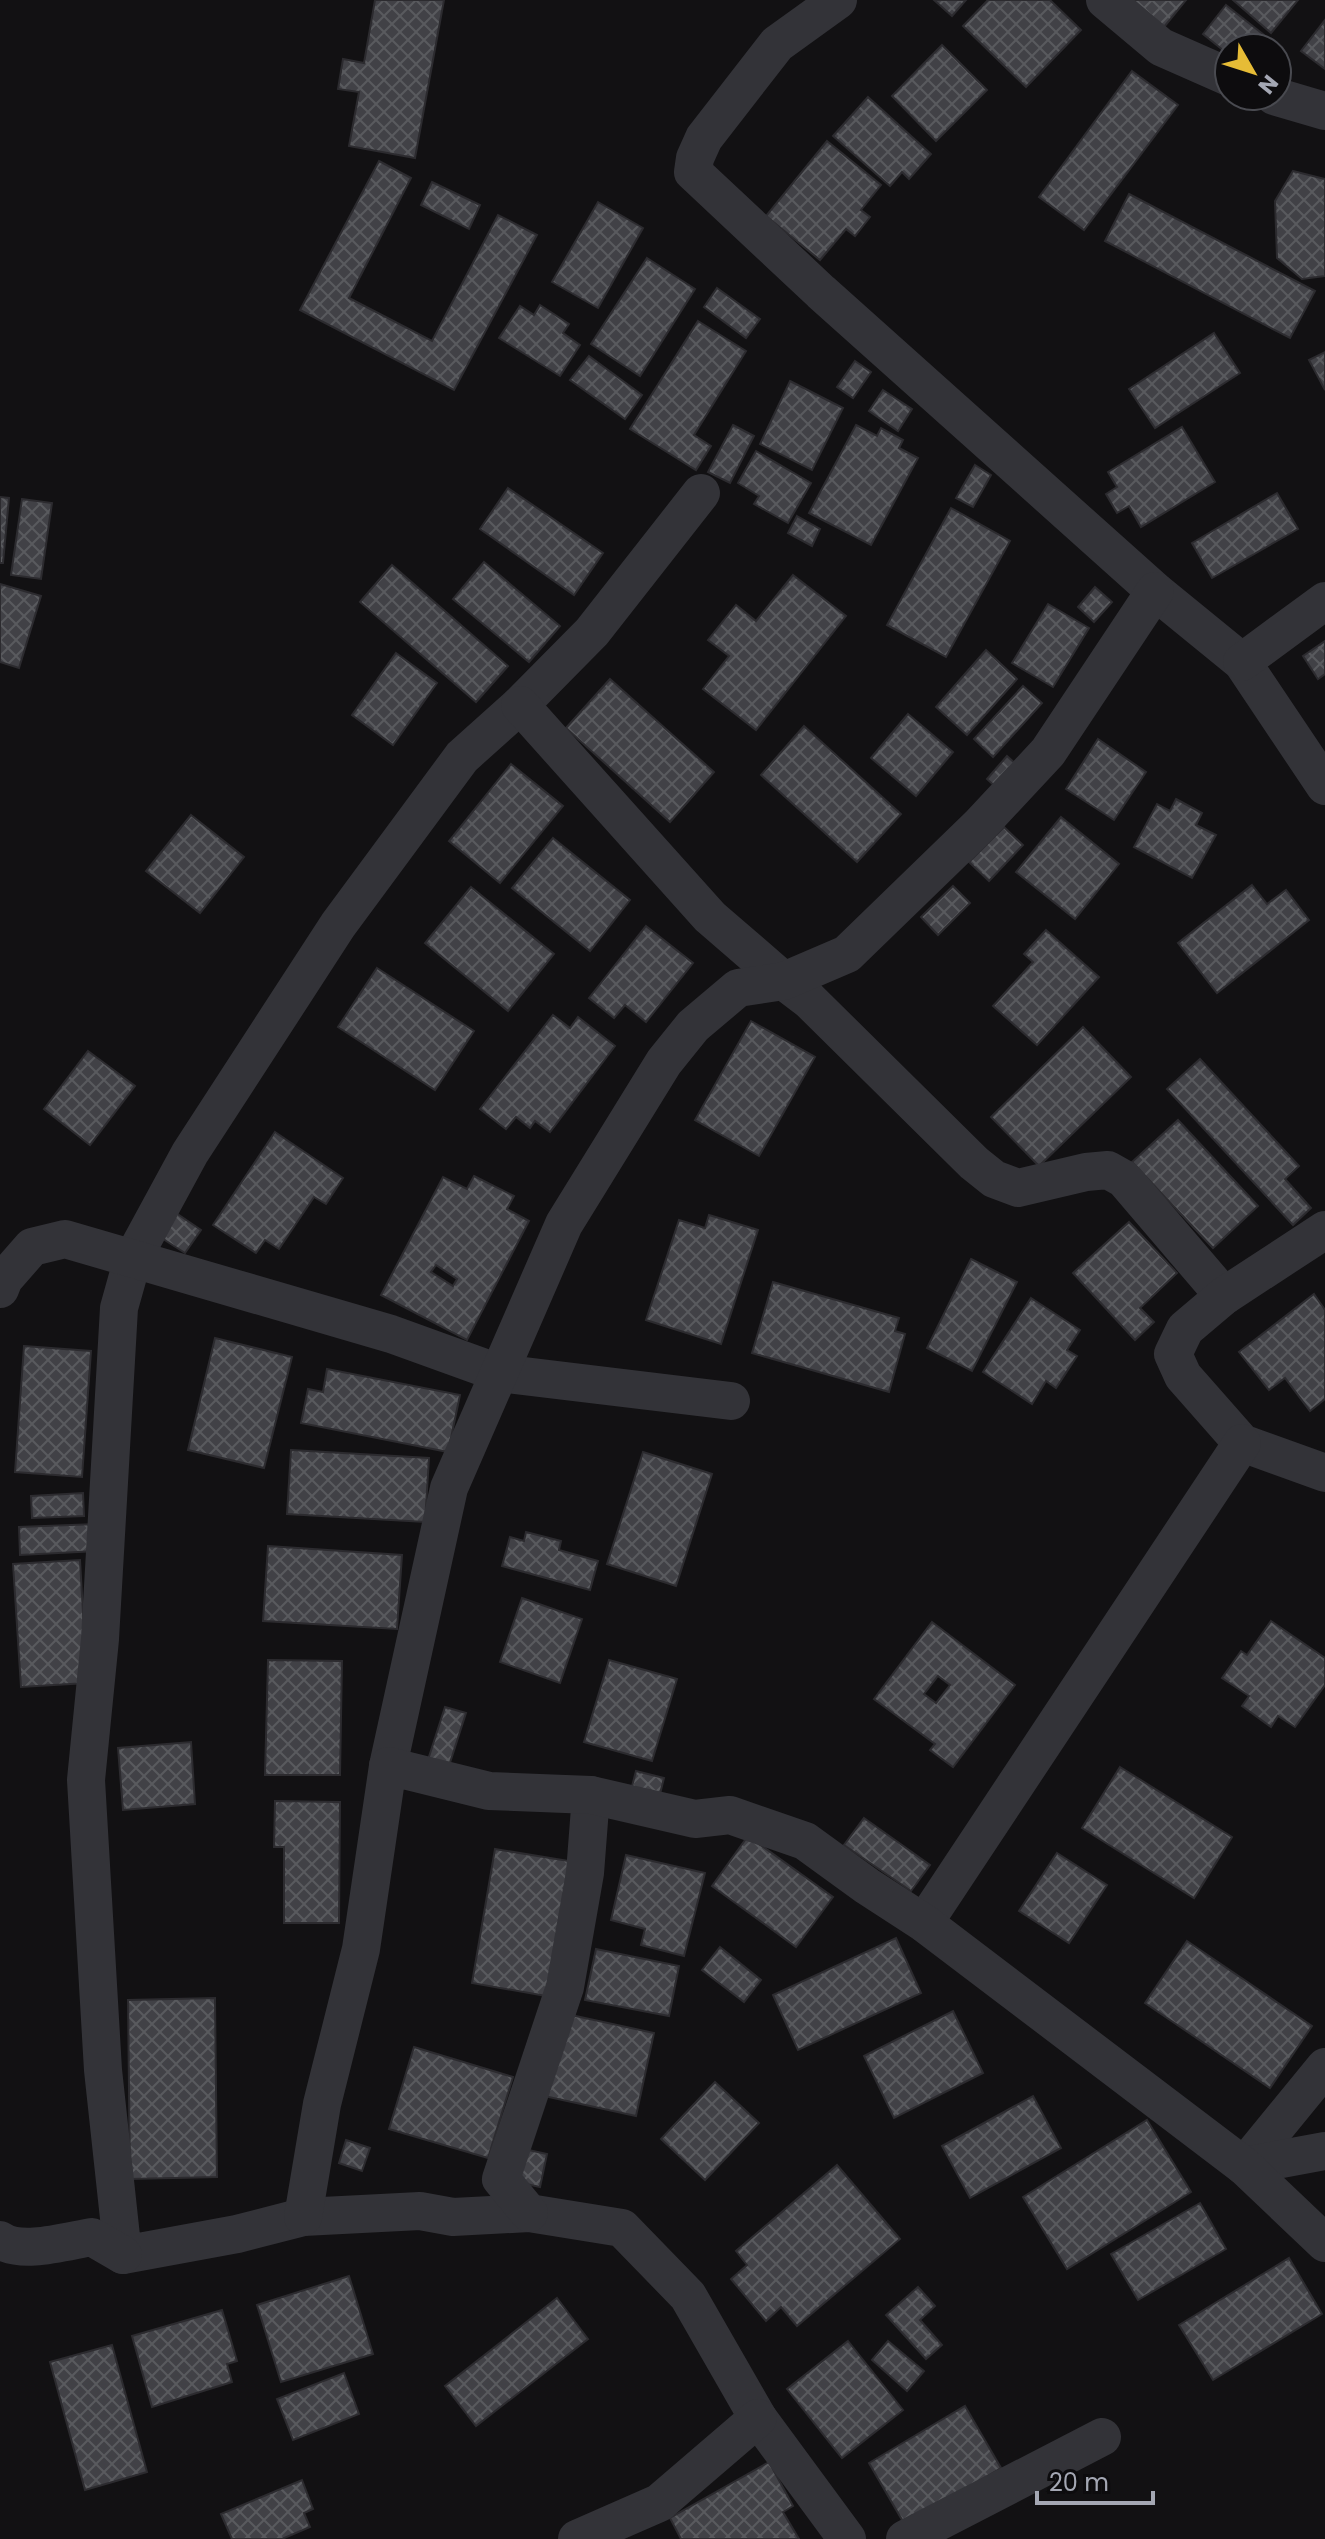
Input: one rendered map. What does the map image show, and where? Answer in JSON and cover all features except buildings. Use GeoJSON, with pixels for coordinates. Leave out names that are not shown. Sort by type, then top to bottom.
{"type":"FeatureCollection","features":[{"type":"Feature","properties":{"kind":"street"},"geometry":{"type":"LineString","coordinates":[[838,0],[777,44],[704,138],[695,158],[693,172],[821,292],[1155,591],[1242,662],[1325,786]]}},
{"type":"Feature","properties":{"kind":"street"},"geometry":{"type":"LineString","coordinates":[[1105,0],[1161,47],[1213,70]]}},
{"type":"Feature","properties":{"kind":"street"},"geometry":{"type":"LineString","coordinates":[[1293,102],[1325,111]]}},
{"type":"Feature","properties":{"kind":"street"},"geometry":{"type":"LineString","coordinates":[[123,2255],[103,2070],[86,1780],[100,1639],[119,1308],[133,1258],[190,1153],[338,925],[462,757],[520,705],[592,632],[701,493]]}},
{"type":"Feature","properties":{"kind":"street"},"geometry":{"type":"LineString","coordinates":[[303,2217],[322,2104],[361,1949],[388,1766],[449,1488],[564,1224],[664,1062],[693,1026],[738,988],[784,981],[847,954],[979,826],[1048,752],[1155,591]]}},
{"type":"Feature","properties":{"kind":"street"},"geometry":{"type":"LineString","coordinates":[[1242,662],[1325,601]]}},
{"type":"Feature","properties":{"kind":"street"},"geometry":{"type":"LineString","coordinates":[[520,705],[710,917],[809,1000],[974,1163],[994,1179],[1018,1188],[1108,1170],[1124,1179],[1224,1296]]}},
{"type":"Feature","properties":{"kind":"street"},"geometry":{"type":"LineString","coordinates":[[1325,1230],[1224,1296],[1185,1329],[1173,1354],[1183,1376],[1242,1443],[1325,1473]]}},
{"type":"Feature","properties":{"kind":"street"},"geometry":{"type":"LineString","coordinates":[[0,1289],[4,1279],[32,1247],[65,1239],[391,1334],[499,1373],[731,1401]]}},
{"type":"Feature","properties":{"kind":"street"},"geometry":{"type":"LineString","coordinates":[[924,1923],[1242,1443]]}},
{"type":"Feature","properties":{"kind":"street"},"geometry":{"type":"LineString","coordinates":[[388,1766],[489,1791],[591,1795],[695,1819],[730,1815],[805,1841],[924,1923],[1244,2166],[1325,2243]]}},
{"type":"Feature","properties":{"kind":"street"},"geometry":{"type":"LineString","coordinates":[[529,2213],[501,2179],[565,1987],[585,1873],[591,1795]]}},
{"type":"Feature","properties":{"kind":"street"},"geometry":{"type":"LineString","coordinates":[[1244,2166],[1325,2067]]}},
{"type":"Feature","properties":{"kind":"street"},"geometry":{"type":"LineString","coordinates":[[1244,2166],[1325,2151]]}},
{"type":"Feature","properties":{"kind":"street"},"geometry":{"type":"LineString","coordinates":[[0,2240],[5,2244],[38,2247],[92,2237],[123,2255],[237,2234],[303,2217],[420,2211],[453,2217],[529,2213],[622,2228],[688,2296],[758,2418],[847,2539]]}},
{"type":"Feature","properties":{"kind":"street"},"geometry":{"type":"LineString","coordinates":[[577,2539],[656,2521],[758,2418]]}},
{"type":"Feature","properties":{"kind":"street"},"geometry":{"type":"LineString","coordinates":[[905,2539],[1102,2437]]}}]}
